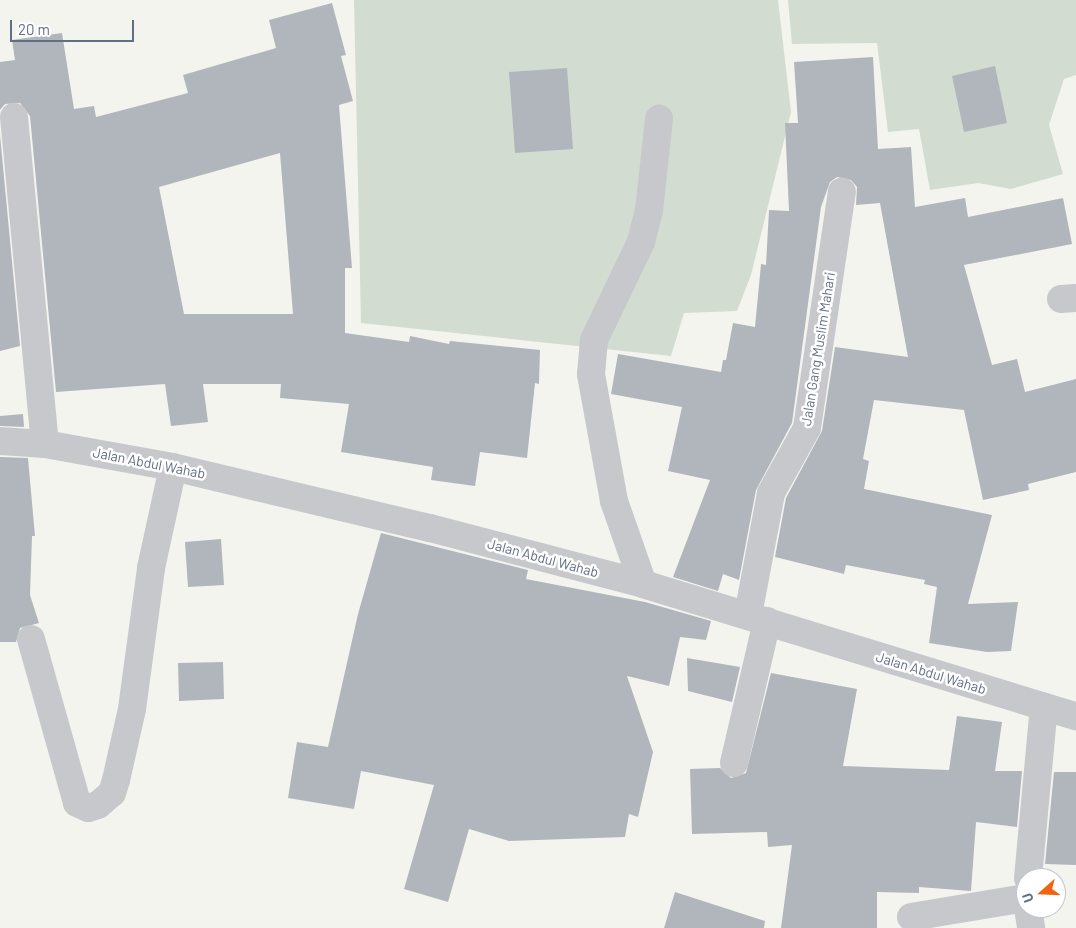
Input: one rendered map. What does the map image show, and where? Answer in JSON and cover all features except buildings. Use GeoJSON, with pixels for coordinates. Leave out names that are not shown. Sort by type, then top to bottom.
{"type":"FeatureCollection","features":[{"type":"Feature","properties":{"kind":"street"},"geometry":{"type":"LineString","coordinates":[[14,117],[45,444]]}},
{"type":"Feature","properties":{"kind":"street"},"geometry":{"type":"LineString","coordinates":[[643,584],[614,501],[591,374],[594,340],[642,242],[649,212],[659,119]]}},
{"type":"Feature","properties":{"kind":"street","name":"Jalan Gang Muslim Mahari"},"geometry":{"type":"LineString","coordinates":[[734,763],[758,618],[771,493],[807,428],[842,192]]}},
{"type":"Feature","properties":{"kind":"street","name":"Jalan Abdul Wahab"},"geometry":{"type":"LineString","coordinates":[[0,441],[45,444],[173,467],[643,584],[1076,716]]}},
{"type":"Feature","properties":{"kind":"street"},"geometry":{"type":"LineString","coordinates":[[31,639],[78,803],[88,808],[98,805],[112,793],[132,709],[151,568],[173,467]]}},
{"type":"Feature","properties":{"kind":"street"},"geometry":{"type":"LineString","coordinates":[[1029,868],[1044,707]]}},
{"type":"Feature","properties":{"kind":"street"},"geometry":{"type":"LineString","coordinates":[[911,918],[1016,900]]}},
{"type":"Feature","properties":{"kind":"shaded area"},"geometry":{"type":"Polygon","coordinates":[[[354,0],[778,0],[791,112],[751,275],[737,311],[684,313],[671,356],[361,323],[354,0]]]}},
{"type":"Feature","properties":{"kind":"shaded area"},"geometry":{"type":"Polygon","coordinates":[[[788,0],[1076,0],[1076,75],[1064,79],[1049,125],[1063,174],[1011,189],[978,183],[930,190],[919,129],[888,132],[877,43],[792,44],[788,0]]]}}]}
